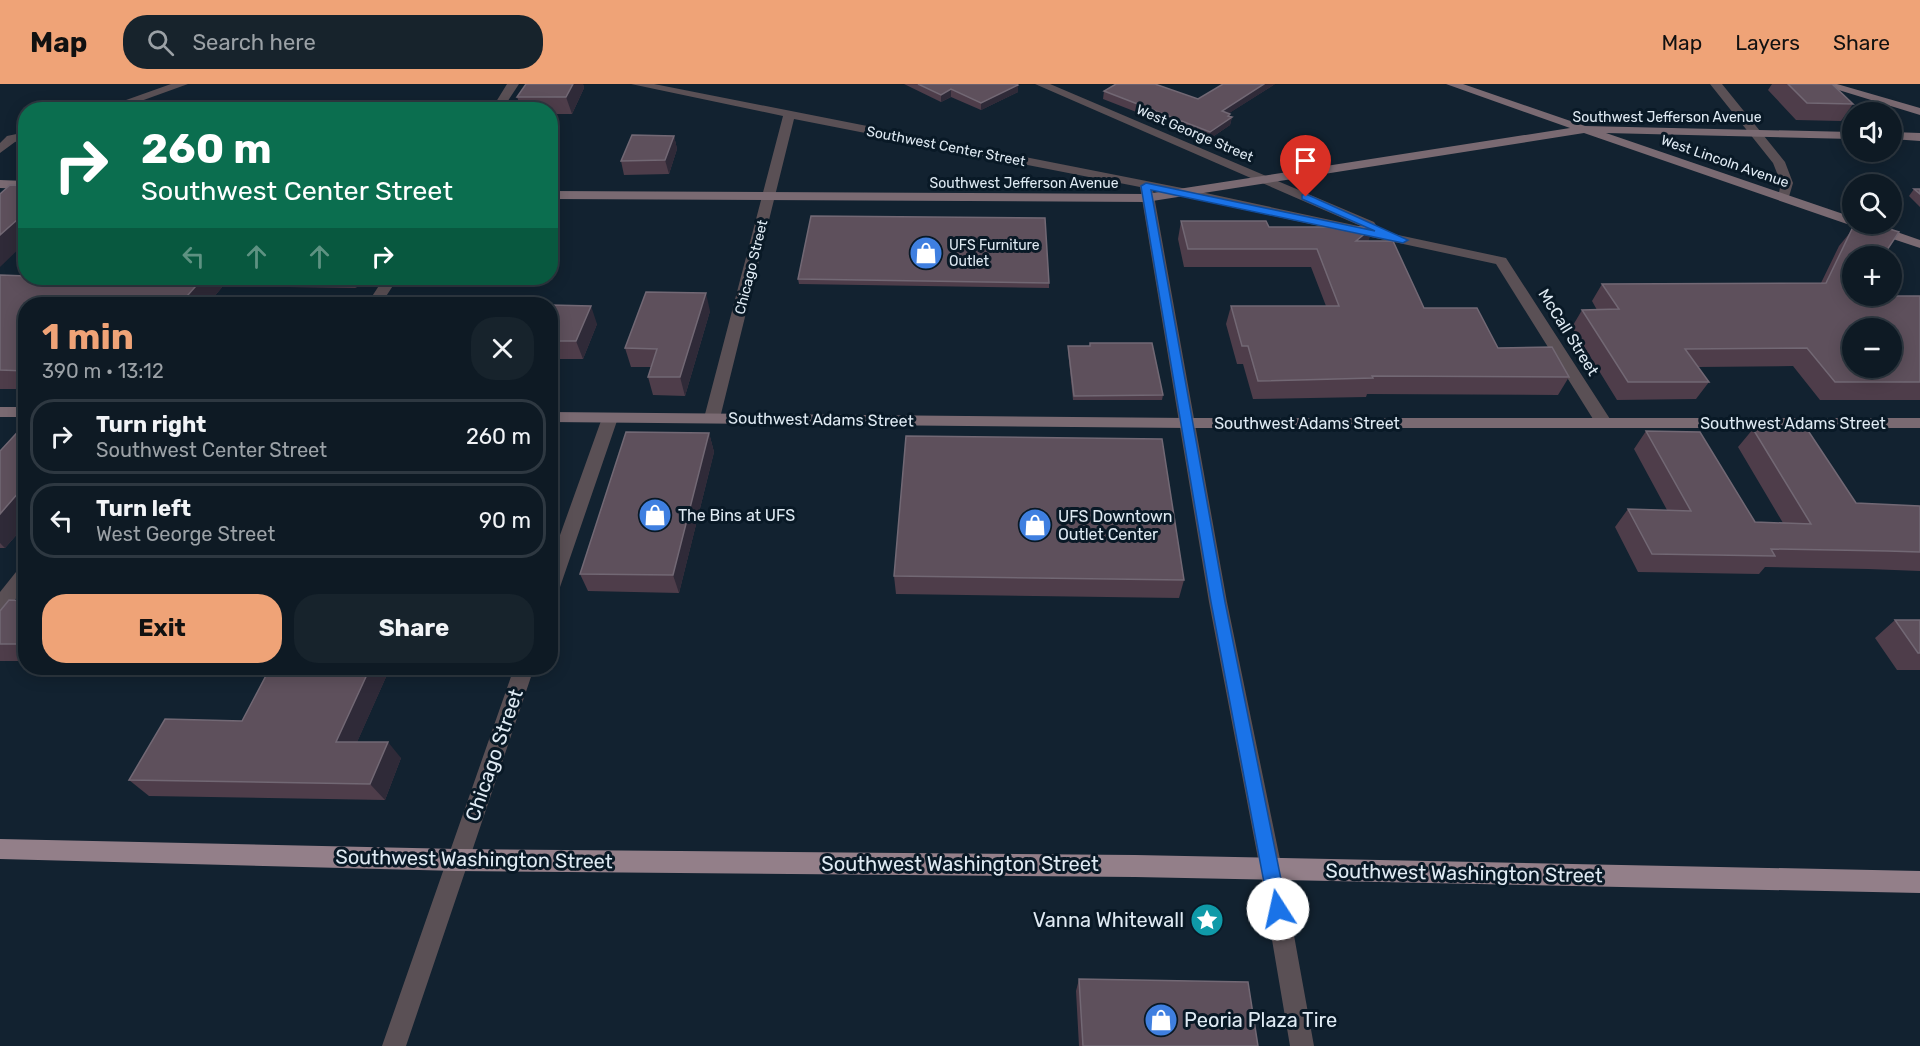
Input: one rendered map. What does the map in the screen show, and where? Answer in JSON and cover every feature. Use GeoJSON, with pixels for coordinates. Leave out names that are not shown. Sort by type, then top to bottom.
{"type":"FeatureCollection","features":[{"type":"Feature","properties":{"kind":"main road","name":"West Lincoln Avenue"},"geometry":{"type":"LineString","coordinates":[[1452,84],[1842,217]]}},
{"type":"Feature","properties":{"kind":"main road"},"geometry":{"type":"LineString","coordinates":[[1825,84],[1920,112]]}},
{"type":"Feature","properties":{"kind":"main road","name":"Southwest Jefferson Avenue"},"geometry":{"type":"LineString","coordinates":[[558,195],[769,197],[1187,193],[1587,129],[1842,135]]}},
{"type":"Feature","properties":{"kind":"main road"},"geometry":{"type":"LineString","coordinates":[[1902,136],[1920,137]]}},
{"type":"Feature","properties":{"kind":"main road"},"geometry":{"type":"LineString","coordinates":[[0,184],[18,185]]}},
{"type":"Feature","properties":{"kind":"main road"},"geometry":{"type":"LineString","coordinates":[[1890,234],[1920,244]]}},
{"type":"Feature","properties":{"kind":"main road"},"geometry":{"type":"LineString","coordinates":[[0,412],[18,412]]}},
{"type":"Feature","properties":{"kind":"main road","name":"Southwest Adams Street"},"geometry":{"type":"LineString","coordinates":[[558,417],[1189,423],[1920,423]]}},
{"type":"Feature","properties":{"kind":"main road","name":"Southwest Washington Street"},"geometry":{"type":"LineString","coordinates":[[0,849],[458,860],[1271,869],[1920,882]]}},
{"type":"Feature","properties":{"kind":"street"},"geometry":{"type":"LineString","coordinates":[[127,102],[182,84]]}},
{"type":"Feature","properties":{"kind":"street"},"geometry":{"type":"LineString","coordinates":[[501,102],[513,84]]}},
{"type":"Feature","properties":{"kind":"street","name":"Southwest Center Street"},"geometry":{"type":"LineString","coordinates":[[637,84],[1146,192]]}},
{"type":"Feature","properties":{"kind":"street","name":"West George Street"},"geometry":{"type":"LineString","coordinates":[[1041,84],[1267,179],[1403,240]]}},
{"type":"Feature","properties":{"kind":"street"},"geometry":{"type":"LineString","coordinates":[[1716,84],[1781,167],[1787,183],[1784,197]]}},
{"type":"Feature","properties":{"kind":"street","name":"Chicago Street"},"geometry":{"type":"LineString","coordinates":[[712,418],[789,115]]}},
{"type":"Feature","properties":{"kind":"street"},"geometry":{"type":"LineString","coordinates":[[0,128],[11,139]]}},
{"type":"Feature","properties":{"kind":"street"},"geometry":{"type":"LineString","coordinates":[[0,149],[11,139],[18,137]]}},
{"type":"Feature","properties":{"kind":"street"},"geometry":{"type":"LineString","coordinates":[[1146,192],[1189,423],[1220,611],[1271,869],[1302,1046]]}},
{"type":"Feature","properties":{"kind":"street"},"geometry":{"type":"LineString","coordinates":[[1187,193],[1403,240]]}},
{"type":"Feature","properties":{"kind":"street","name":"McCall Street"},"geometry":{"type":"LineString","coordinates":[[1403,240],[1501,261],[1604,423]]}},
{"type":"Feature","properties":{"kind":"street"},"geometry":{"type":"LineString","coordinates":[[558,567],[609,418]]}},
{"type":"Feature","properties":{"kind":"street"},"geometry":{"type":"LineString","coordinates":[[0,605],[18,582]]}},
{"type":"Feature","properties":{"kind":"street","name":"Chicago Street"},"geometry":{"type":"LineString","coordinates":[[394,1046],[522,675]]}},
{"type":"Feature","properties":{"kind":"building"},"geometry":{"type":"Polygon","coordinates":[[[526,84],[573,84],[566,97],[517,97],[526,84]]]}},
{"type":"Feature","properties":{"kind":"building"},"geometry":{"type":"Polygon","coordinates":[[[918,84],[1018,85],[981,103],[951,89],[941,95],[918,84]]]}},
{"type":"Feature","properties":{"kind":"building"},"geometry":{"type":"Polygon","coordinates":[[[1116,84],[1155,84],[1198,99],[1223,84],[1264,84],[1222,111],[1232,117],[1210,132],[1104,91],[1116,84]]]}},
{"type":"Feature","properties":{"kind":"building"},"geometry":{"type":"Polygon","coordinates":[[[1788,84],[1832,84],[1851,102],[1842,104],[1807,103],[1788,84]]]}},
{"type":"Feature","properties":{"kind":"building"},"geometry":{"type":"Polygon","coordinates":[[[632,135],[674,136],[665,160],[621,161],[632,135]]]}},
{"type":"Feature","properties":{"kind":"building"},"geometry":{"type":"Polygon","coordinates":[[[10,185],[18,186],[18,219],[0,235],[0,194],[10,185]]]}},
{"type":"Feature","properties":{"kind":"building","name":"UFS Furniture Outlet"},"geometry":{"type":"Polygon","coordinates":[[[811,216],[1045,218],[1049,283],[798,279],[811,216]]]}},
{"type":"Feature","properties":{"kind":"building"},"geometry":{"type":"Polygon","coordinates":[[[1181,221],[1266,221],[1269,227],[1373,227],[1356,241],[1393,241],[1424,308],[1477,308],[1498,348],[1552,347],[1569,377],[1372,376],[1373,378],[1258,381],[1248,346],[1242,346],[1231,306],[1339,306],[1317,249],[1188,249],[1181,221]]]}},
{"type":"Feature","properties":{"kind":"building"},"geometry":{"type":"Polygon","coordinates":[[[1850,234],[1898,234],[1890,246],[1844,246],[1850,234]]]}},
{"type":"Feature","properties":{"kind":"building"},"geometry":{"type":"Polygon","coordinates":[[[1842,250],[1842,306],[1902,306],[1902,296],[1920,296],[1920,382],[1835,382],[1807,348],[1685,349],[1709,382],[1628,382],[1582,310],[1619,309],[1602,284],[1826,283],[1842,250]]]}},
{"type":"Feature","properties":{"kind":"building"},"geometry":{"type":"Polygon","coordinates":[[[0,275],[18,276],[18,285],[197,285],[186,297],[18,297],[18,371],[0,370],[0,275]]]}},
{"type":"Feature","properties":{"kind":"building"},"geometry":{"type":"Polygon","coordinates":[[[646,292],[706,293],[680,377],[648,377],[657,349],[625,348],[646,292]]]}},
{"type":"Feature","properties":{"kind":"building"},"geometry":{"type":"Polygon","coordinates":[[[558,305],[591,306],[576,341],[558,341],[558,305]]]}},
{"type":"Feature","properties":{"kind":"building"},"geometry":{"type":"Polygon","coordinates":[[[1090,343],[1152,343],[1163,395],[1074,396],[1068,346],[1090,346],[1090,343]]]}},
{"type":"Feature","properties":{"kind":"building"},"geometry":{"type":"Polygon","coordinates":[[[1753,429],[1807,429],[1856,503],[1920,506],[1920,552],[1771,549],[1775,556],[1652,554],[1628,509],[1691,511],[1646,431],[1700,432],[1755,522],[1811,524],[1753,429]]]}},
{"type":"Feature","properties":{"kind":"building"},"geometry":{"type":"Polygon","coordinates":[[[18,432],[18,493],[0,514],[0,451],[18,432]]]}},
{"type":"Feature","properties":{"kind":"building","name":"The Bins at UFS"},"geometry":{"type":"Polygon","coordinates":[[[626,432],[709,433],[673,575],[580,574],[626,432]]]}},
{"type":"Feature","properties":{"kind":"building","name":"UFS Downtown Outlet Center"},"geometry":{"type":"Polygon","coordinates":[[[906,436],[1162,439],[1184,580],[894,576],[906,436]]]}},
{"type":"Feature","properties":{"kind":"building"},"geometry":{"type":"Polygon","coordinates":[[[9,600],[18,601],[18,644],[0,644],[0,611],[9,600]]]}},
{"type":"Feature","properties":{"kind":"building"},"geometry":{"type":"Polygon","coordinates":[[[1895,620],[1920,620],[1920,653],[1918,653],[1895,620]]]}},
{"type":"Feature","properties":{"kind":"building"},"geometry":{"type":"Polygon","coordinates":[[[266,675],[367,675],[336,742],[388,742],[370,784],[129,780],[165,719],[242,721],[266,675]]]}},
{"type":"Feature","properties":{"kind":"building","name":"Peoria Plaza Tire"},"geometry":{"type":"Polygon","coordinates":[[[1079,979],[1248,982],[1258,1046],[1083,1046],[1079,979]]]}},
{"type":"Feature","properties":{"kind":"place","name":"UFS Furniture Outlet"},"geometry":{"type":"Point","coordinates":[926,253]}},
{"type":"Feature","properties":{"kind":"place","name":"The Bins at UFS"},"geometry":{"type":"Point","coordinates":[655,515]}},
{"type":"Feature","properties":{"kind":"place","name":"UFS Downtown Outlet Center"},"geometry":{"type":"Point","coordinates":[1035,525]}},
{"type":"Feature","properties":{"kind":"place","name":"Vanna Whitewall"},"geometry":{"type":"Point","coordinates":[1207,920]}},
{"type":"Feature","properties":{"kind":"place","name":"Peoria Plaza Tire"},"geometry":{"type":"Point","coordinates":[1161,1020]}},
{"type":"Feature","properties":{"kind":"route"},"geometry":{"type":"LineString","coordinates":[[1278,909],[1218,602],[1192,440],[1146,198],[1146,186],[1403,240],[1306,197]]}}]}
